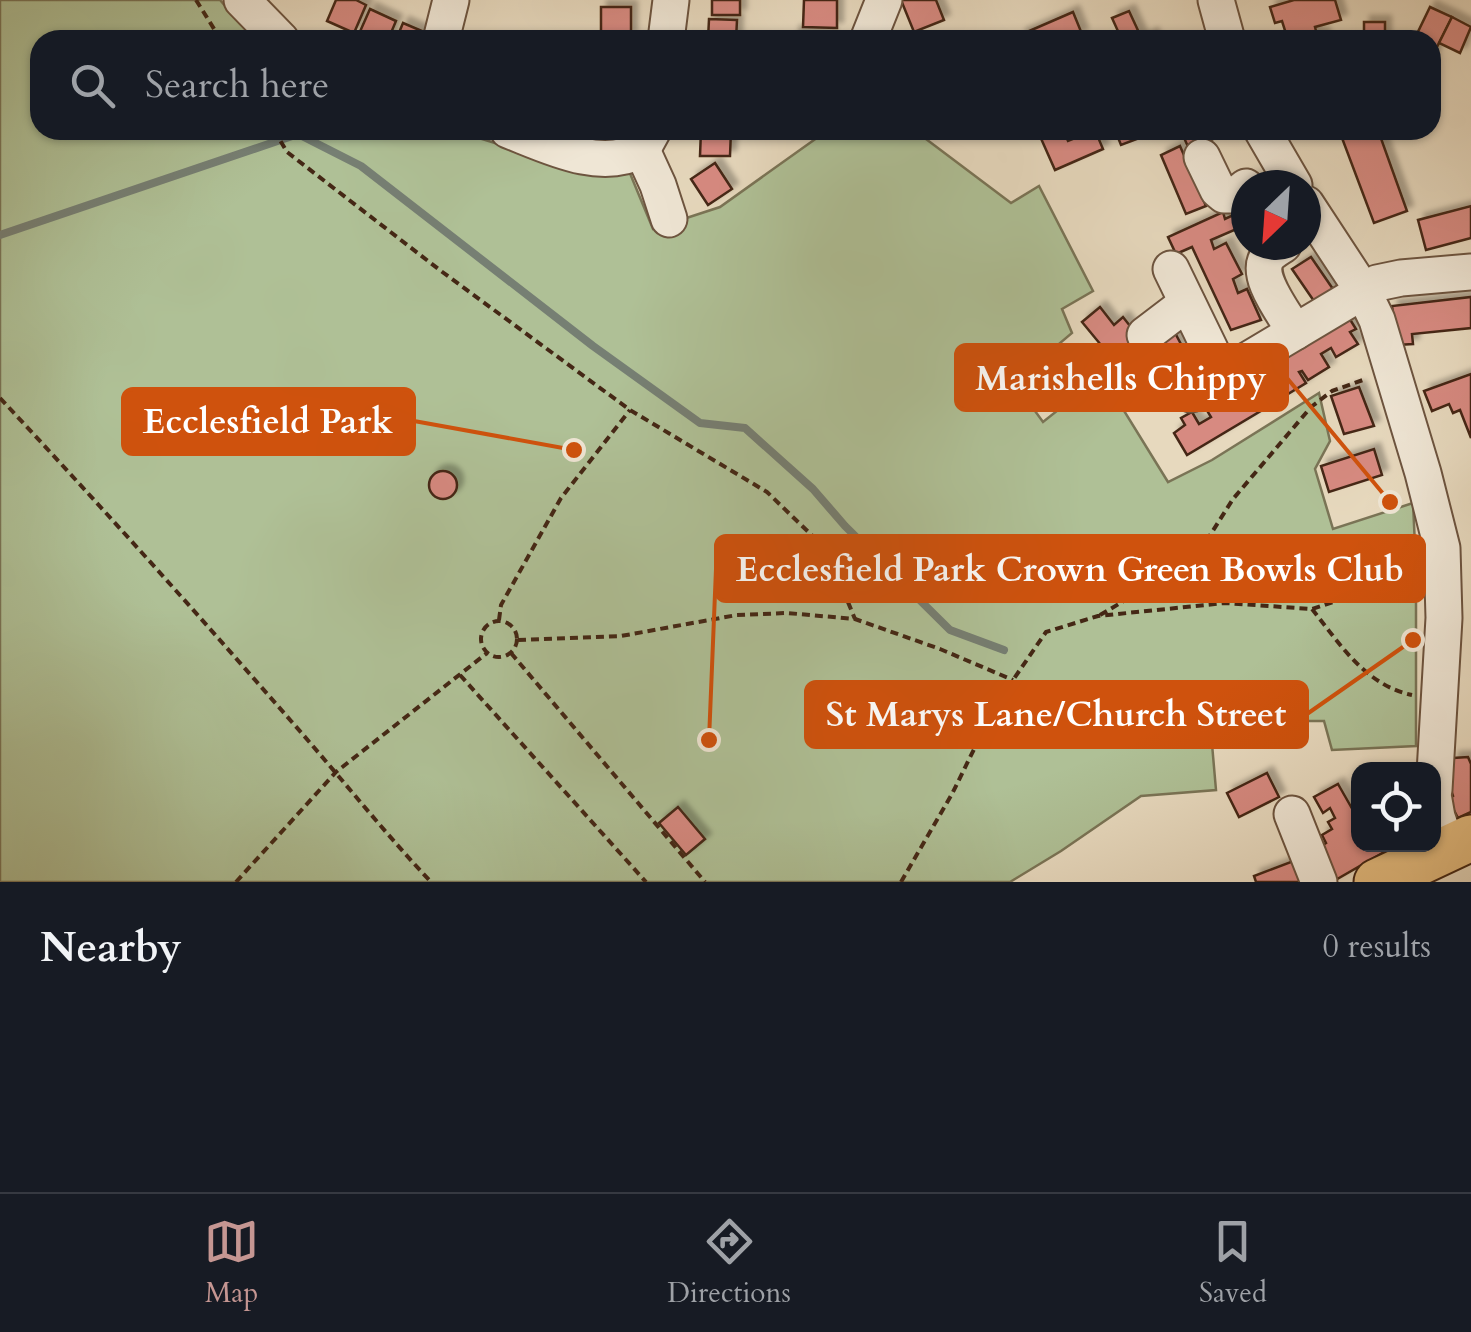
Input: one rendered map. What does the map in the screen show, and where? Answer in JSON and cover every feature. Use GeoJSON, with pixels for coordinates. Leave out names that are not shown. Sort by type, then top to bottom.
{"type":"FeatureCollection","features":[{"type":"Feature","properties":{"kind":"main road"},"geometry":{"type":"LineString","coordinates":[[1378,882],[1460,843]]}},
{"type":"Feature","properties":{"kind":"street"},"geometry":{"type":"LineString","coordinates":[[242,0],[271,30]]}},
{"type":"Feature","properties":{"kind":"street"},"geometry":{"type":"LineString","coordinates":[[444,30],[451,0]]}},
{"type":"Feature","properties":{"kind":"street"},"geometry":{"type":"LineString","coordinates":[[667,30],[670,0]]}},
{"type":"Feature","properties":{"kind":"street"},"geometry":{"type":"LineString","coordinates":[[872,30],[884,0]]}},
{"type":"Feature","properties":{"kind":"street"},"geometry":{"type":"LineString","coordinates":[[1216,0],[1224,30]]}},
{"type":"Feature","properties":{"kind":"street"},"geometry":{"type":"LineString","coordinates":[[537,140],[585,157],[617,160],[648,140],[669,219]]}},
{"type":"Feature","properties":{"kind":"street"},"geometry":{"type":"LineString","coordinates":[[1268,140],[1284,170]]}},
{"type":"Feature","properties":{"kind":"street"},"geometry":{"type":"LineString","coordinates":[[1202,157],[1218,190],[1224,196],[1231,195]]}},
{"type":"Feature","properties":{"kind":"street"},"geometry":{"type":"LineString","coordinates":[[1321,233],[1358,284],[1377,320],[1436,518],[1444,584],[1436,762]]}},
{"type":"Feature","properties":{"kind":"street"},"geometry":{"type":"LineString","coordinates":[[1266,260],[1264,278],[1296,332]]}},
{"type":"Feature","properties":{"kind":"street"},"geometry":{"type":"LineString","coordinates":[[1171,268],[1222,376]]}},
{"type":"Feature","properties":{"kind":"street"},"geometry":{"type":"LineString","coordinates":[[1190,394],[1296,332],[1358,284],[1471,272]]}},
{"type":"Feature","properties":{"kind":"street"},"geometry":{"type":"LineString","coordinates":[[1145,335],[1187,304]]}},
{"type":"Feature","properties":{"kind":"street"},"geometry":{"type":"LineString","coordinates":[[1292,814],[1319,882]]}},
{"type":"Feature","properties":{"kind":"street"},"geometry":{"type":"LineString","coordinates":[[1441,822],[1460,843]]}},
{"type":"Feature","properties":{"kind":"path"},"geometry":{"type":"LineString","coordinates":[[196,0],[215,30]]}},
{"type":"Feature","properties":{"kind":"path"},"geometry":{"type":"LineString","coordinates":[[280,140],[287,152],[441,271],[630,410],[768,492],[826,549],[855,619]]}},
{"type":"Feature","properties":{"kind":"path"},"geometry":{"type":"LineString","coordinates":[[1098,616],[1168,574],[1207,540],[1233,500],[1311,407],[1332,390],[1391,370]]}},
{"type":"Feature","properties":{"kind":"path"},"geometry":{"type":"LineString","coordinates":[[0,398],[146,555],[336,772],[385,834],[431,882]]}},
{"type":"Feature","properties":{"kind":"path"},"geometry":{"type":"LineString","coordinates":[[499,620],[502,604],[562,498],[630,410]]}},
{"type":"Feature","properties":{"kind":"path"},"geometry":{"type":"LineString","coordinates":[[901,882],[1013,680],[1046,632],[1098,616],[1225,603],[1312,609],[1382,586],[1444,584]]}},
{"type":"Feature","properties":{"kind":"path"},"geometry":{"type":"LineString","coordinates":[[1312,609],[1376,681],[1396,692],[1440,702]]}},
{"type":"Feature","properties":{"kind":"path"},"geometry":{"type":"LineString","coordinates":[[518,640],[620,636],[737,614],[787,613],[855,619],[1013,680]]}},
{"type":"Feature","properties":{"kind":"path"},"geometry":{"type":"LineString","coordinates":[[499,620],[516,630],[518,640],[511,654],[496,657],[487,653],[481,632],[488,623],[499,620]]}},
{"type":"Feature","properties":{"kind":"path"},"geometry":{"type":"LineString","coordinates":[[236,882],[336,772],[487,653]]}},
{"type":"Feature","properties":{"kind":"path"},"geometry":{"type":"LineString","coordinates":[[511,654],[705,882]]}},
{"type":"Feature","properties":{"kind":"path"},"geometry":{"type":"LineString","coordinates":[[460,675],[646,882]]}},
{"type":"Feature","properties":{"kind":"green space"},"geometry":{"type":"Polygon","coordinates":[[[0,0],[220,0],[248,30],[30,30],[30,140],[485,140],[573,167],[629,171],[653,229],[720,207],[814,140],[927,140],[1011,203],[1039,186],[1093,291],[1062,309],[1072,333],[1014,382],[1043,422],[1102,375],[1168,482],[1212,460],[1319,393],[1330,441],[1315,469],[1333,529],[1413,503],[1416,746],[1332,750],[1324,721],[1210,721],[1216,790],[1141,796],[1010,882],[0,882],[0,0]]]}},
{"type":"Feature","properties":{"kind":"building"},"geometry":{"type":"Polygon","coordinates":[[[336,0],[356,0],[366,5],[355,30],[327,21],[336,0]]]}},
{"type":"Feature","properties":{"kind":"building"},"geometry":{"type":"Polygon","coordinates":[[[712,0],[740,0],[740,15],[712,15],[712,0]]]}},
{"type":"Feature","properties":{"kind":"building"},"geometry":{"type":"Polygon","coordinates":[[[804,0],[837,0],[837,28],[803,27],[804,0]]]}},
{"type":"Feature","properties":{"kind":"building"},"geometry":{"type":"Polygon","coordinates":[[[901,0],[936,0],[944,20],[913,30],[901,0]]]}},
{"type":"Feature","properties":{"kind":"building"},"geometry":{"type":"Polygon","coordinates":[[[1294,0],[1335,0],[1341,20],[1315,27],[1316,30],[1285,30],[1282,21],[1275,23],[1270,7],[1294,0]]]}},
{"type":"Feature","properties":{"kind":"building"},"geometry":{"type":"Polygon","coordinates":[[[601,7],[631,7],[631,30],[601,30],[601,7]]]}},
{"type":"Feature","properties":{"kind":"building"},"geometry":{"type":"Polygon","coordinates":[[[1430,7],[1452,17],[1441,39],[1441,30],[1419,30],[1430,7]]]}},
{"type":"Feature","properties":{"kind":"building"},"geometry":{"type":"Polygon","coordinates":[[[370,9],[396,21],[392,30],[361,30],[370,9]]]}},
{"type":"Feature","properties":{"kind":"building"},"geometry":{"type":"Polygon","coordinates":[[[1129,11],[1138,30],[1117,30],[1112,18],[1129,11]]]}},
{"type":"Feature","properties":{"kind":"building"},"geometry":{"type":"Polygon","coordinates":[[[1073,12],[1080,30],[1032,30],[1073,12]]]}},
{"type":"Feature","properties":{"kind":"building"},"geometry":{"type":"Polygon","coordinates":[[[1452,17],[1471,27],[1460,53],[1441,44],[1452,17]]]}},
{"type":"Feature","properties":{"kind":"building"},"geometry":{"type":"Polygon","coordinates":[[[709,19],[737,20],[736,30],[708,30],[709,19]]]}},
{"type":"Feature","properties":{"kind":"building"},"geometry":{"type":"Polygon","coordinates":[[[1364,22],[1385,22],[1385,30],[1364,30],[1364,22]]]}},
{"type":"Feature","properties":{"kind":"building"},"geometry":{"type":"Polygon","coordinates":[[[403,23],[420,30],[400,30],[403,23]]]}},
{"type":"Feature","properties":{"kind":"building"},"geometry":{"type":"Polygon","coordinates":[[[701,140],[731,140],[730,156],[700,156],[701,140]]]}},
{"type":"Feature","properties":{"kind":"building"},"geometry":{"type":"Polygon","coordinates":[[[1042,140],[1099,140],[1103,149],[1055,170],[1042,140]]]}},
{"type":"Feature","properties":{"kind":"building"},"geometry":{"type":"Polygon","coordinates":[[[1185,140],[1211,140],[1189,149],[1185,140]]]}},
{"type":"Feature","properties":{"kind":"building"},"geometry":{"type":"Polygon","coordinates":[[[1343,140],[1382,140],[1407,211],[1374,223],[1343,140]]]}},
{"type":"Feature","properties":{"kind":"building"},"geometry":{"type":"Polygon","coordinates":[[[1180,146],[1206,206],[1186,214],[1161,155],[1180,146]]]}},
{"type":"Feature","properties":{"kind":"building"},"geometry":{"type":"Polygon","coordinates":[[[715,163],[732,189],[708,205],[691,179],[715,163]]]}},
{"type":"Feature","properties":{"kind":"building"},"geometry":{"type":"Polygon","coordinates":[[[1471,206],[1471,238],[1426,250],[1418,220],[1471,206]]]}},
{"type":"Feature","properties":{"kind":"building"},"geometry":{"type":"Polygon","coordinates":[[[1223,212],[1225,219],[1231,216],[1231,231],[1211,240],[1214,249],[1226,243],[1231,260],[1242,274],[1233,279],[1238,293],[1247,289],[1261,320],[1231,330],[1192,247],[1176,254],[1168,237],[1223,212]]]}},
{"type":"Feature","properties":{"kind":"building"},"geometry":{"type":"Polygon","coordinates":[[[1313,260],[1335,292],[1316,304],[1292,269],[1313,260]]]}},
{"type":"Feature","properties":{"kind":"building"},"geometry":{"type":"Polygon","coordinates":[[[1471,297],[1471,328],[1412,334],[1413,344],[1397,345],[1392,306],[1471,297]]]}},
{"type":"Feature","properties":{"kind":"building"},"geometry":{"type":"Polygon","coordinates":[[[1100,307],[1114,325],[1123,317],[1141,340],[1115,362],[1082,322],[1100,307]]]}},
{"type":"Feature","properties":{"kind":"building"},"geometry":{"type":"Polygon","coordinates":[[[1346,313],[1356,329],[1350,332],[1358,344],[1336,357],[1331,348],[1321,354],[1329,367],[1308,380],[1299,372],[1306,383],[1283,397],[1277,387],[1264,395],[1250,373],[1346,313]]]}},
{"type":"Feature","properties":{"kind":"building"},"geometry":{"type":"Polygon","coordinates":[[[1173,329],[1183,348],[1168,356],[1176,372],[1160,381],[1141,346],[1173,329]]]}},
{"type":"Feature","properties":{"kind":"building"},"geometry":{"type":"Polygon","coordinates":[[[1471,374],[1471,438],[1460,410],[1453,413],[1449,404],[1432,411],[1424,391],[1471,374]]]}},
{"type":"Feature","properties":{"kind":"building"},"geometry":{"type":"Polygon","coordinates":[[[1237,380],[1246,395],[1253,391],[1264,409],[1187,455],[1174,433],[1185,425],[1181,418],[1192,412],[1199,424],[1211,417],[1203,404],[1216,396],[1224,410],[1232,405],[1223,389],[1237,380]]]}},
{"type":"Feature","properties":{"kind":"building"},"geometry":{"type":"Polygon","coordinates":[[[1359,387],[1374,426],[1344,434],[1331,396],[1359,387]]]}},
{"type":"Feature","properties":{"kind":"building"},"geometry":{"type":"Polygon","coordinates":[[[1374,449],[1382,475],[1329,492],[1321,466],[1374,449]]]}},
{"type":"Feature","properties":{"kind":"building"},"geometry":{"type":"Polygon","coordinates":[[[443,471],[453,475],[457,485],[453,495],[443,499],[433,495],[429,485],[433,475],[443,471]]]}},
{"type":"Feature","properties":{"kind":"building"},"geometry":{"type":"Polygon","coordinates":[[[1468,757],[1471,812],[1458,818],[1448,799],[1453,796],[1453,758],[1468,757]]]}},
{"type":"Feature","properties":{"kind":"building"},"geometry":{"type":"Polygon","coordinates":[[[1267,773],[1279,797],[1239,817],[1227,793],[1267,773]]]}},
{"type":"Feature","properties":{"kind":"building"},"geometry":{"type":"Polygon","coordinates":[[[1338,784],[1351,807],[1351,852],[1384,852],[1332,882],[1316,849],[1326,843],[1322,835],[1332,829],[1328,822],[1335,818],[1330,808],[1323,813],[1314,797],[1338,784]]]}},
{"type":"Feature","properties":{"kind":"building"},"geometry":{"type":"Polygon","coordinates":[[[678,807],[705,839],[686,855],[659,823],[678,807]]]}},
{"type":"Feature","properties":{"kind":"building"},"geometry":{"type":"Polygon","coordinates":[[[1296,860],[1304,882],[1256,882],[1254,876],[1296,860]]]}},
{"type":"Feature","properties":{"kind":"waterway"},"geometry":{"type":"LineString","coordinates":[[0,235],[280,140]]}},
{"type":"Feature","properties":{"kind":"waterway"},"geometry":{"type":"LineString","coordinates":[[310,140],[361,166],[593,346],[700,423],[745,428],[813,489],[950,630],[1004,650]]}},
{"type":"Feature","properties":{"kind":"place","name":"Ecclesfield Park"},"geometry":{"type":"Point","coordinates":[574,450]}},
{"type":"Feature","properties":{"kind":"place","name":"Marishells Chippy"},"geometry":{"type":"Point","coordinates":[1390,502]}},
{"type":"Feature","properties":{"kind":"place","name":"St Marys Lane/Church Street"},"geometry":{"type":"Point","coordinates":[1413,640]}},
{"type":"Feature","properties":{"kind":"place","name":"Ecclesfield Park Crown Green Bowls Club"},"geometry":{"type":"Point","coordinates":[709,740]}}]}
